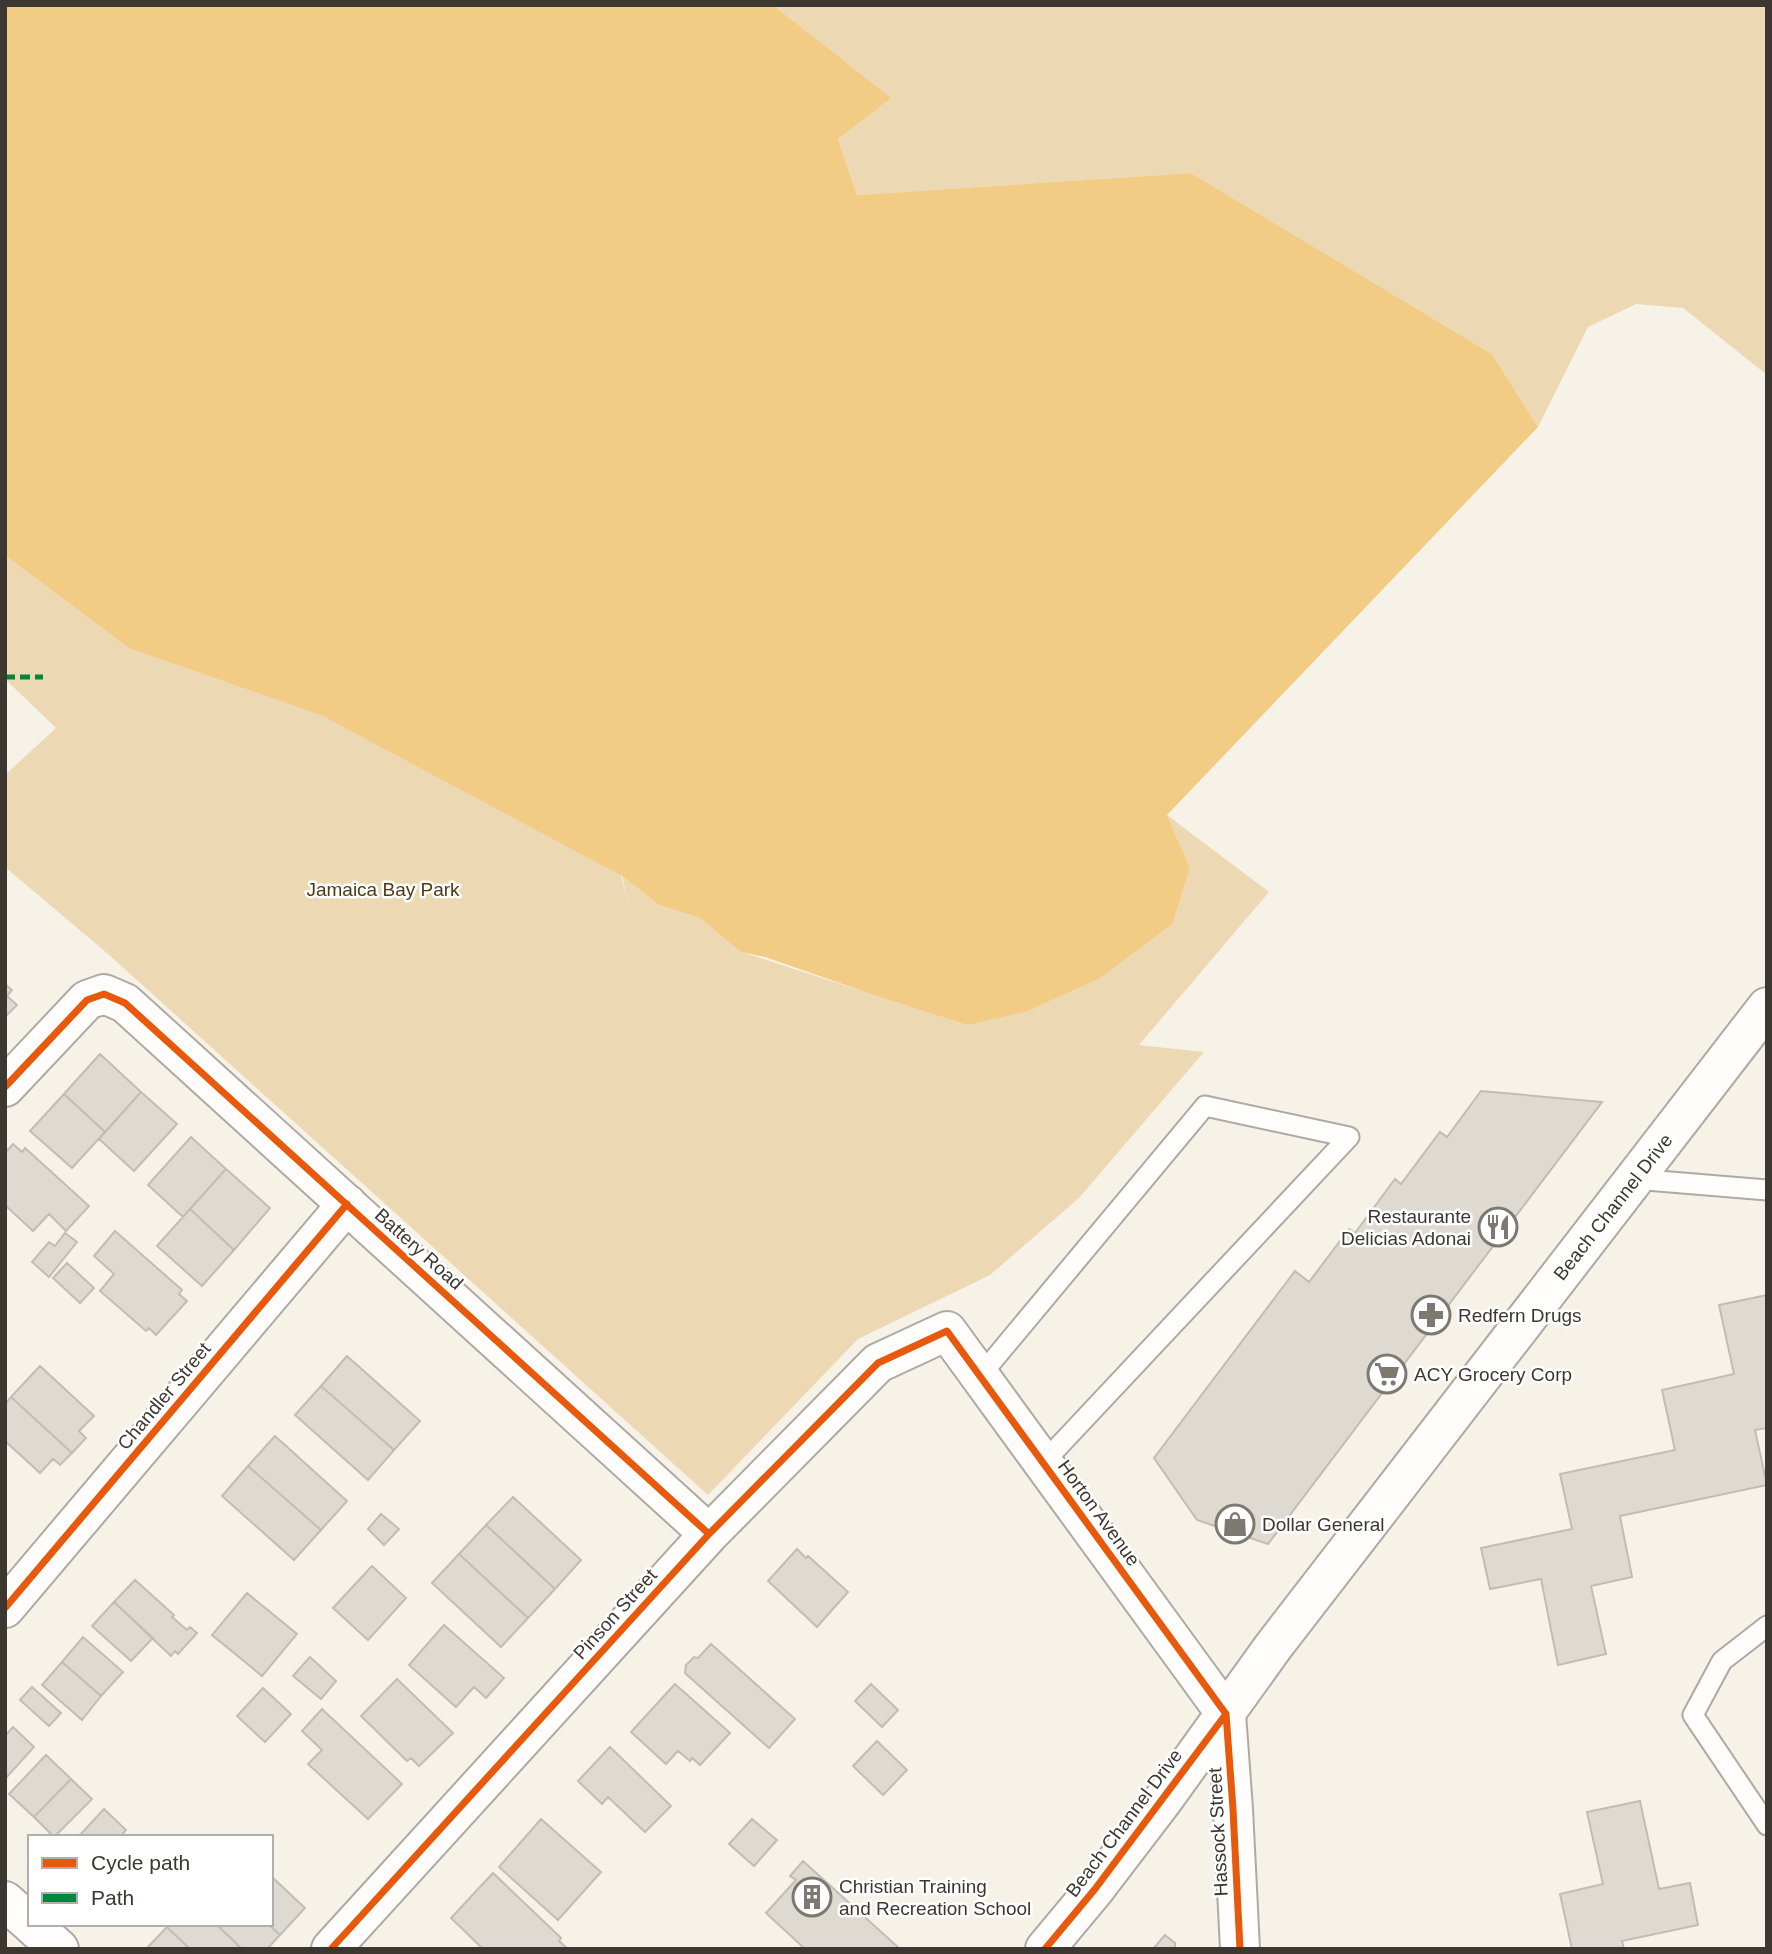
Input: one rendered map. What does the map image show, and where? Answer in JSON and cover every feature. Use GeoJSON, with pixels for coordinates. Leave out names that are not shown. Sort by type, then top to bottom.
{"type":"FeatureCollection","features":[{"type":"Feature","properties":{"kind":"street","name":"Battery Road"},"geometry":{"type":"LineString","coordinates":[[5,1087],[87,1000],[104,994],[125,1003],[709,1534]]}},
{"type":"Feature","properties":{"kind":"street","name":"Beach Channel Drive"},"geometry":{"type":"LineString","coordinates":[[1045,1949],[1096,1889],[1273,1647],[1767,1007]]}},
{"type":"Feature","properties":{"kind":"street","name":"Chandler Street"},"geometry":{"type":"LineString","coordinates":[[5,1608],[346,1205]]}},
{"type":"Feature","properties":{"kind":"street","name":"Horton Avenue"},"geometry":{"type":"LineString","coordinates":[[947,1331],[1226,1714]]}},
{"type":"Feature","properties":{"kind":"street","name":"Pinson Street"},"geometry":{"type":"LineString","coordinates":[[331,1949],[709,1534],[878,1363],[947,1331]]}},
{"type":"Feature","properties":{"kind":"street","name":"Hassock Street"},"geometry":{"type":"LineString","coordinates":[[1226,1714],[1240,1949]]}},
{"type":"Feature","properties":{"kind":"street"},"geometry":{"type":"LineString","coordinates":[[5,1900],[28,1921]]}},
{"type":"Feature","properties":{"kind":"street"},"geometry":{"type":"LineString","coordinates":[[33,1926],[58,1949]]}},
{"type":"Feature","properties":{"kind":"lane"},"geometry":{"type":"LineString","coordinates":[[980,1376],[1205,1106],[1349,1137],[1043,1463]]}},
{"type":"Feature","properties":{"kind":"lane"},"geometry":{"type":"LineString","coordinates":[[1634,1179],[1767,1190]]}},
{"type":"Feature","properties":{"kind":"lane"},"geometry":{"type":"LineString","coordinates":[[1767,1626],[1722,1661],[1693,1716],[1767,1825]]}},
{"type":"Feature","properties":{"kind":"green space"},"geometry":{"type":"Polygon","coordinates":[[[773,5],[1767,5],[1767,375],[1683,308],[1636,304],[1588,327],[1538,427],[1492,354],[1191,173],[857,195],[838,139],[890,98],[773,5]]]}},
{"type":"Feature","properties":{"kind":"green space","name":"Jamaica Bay Park"},"geometry":{"type":"Polygon","coordinates":[[[5,322],[586,749],[629,905],[622,876],[659,905],[700,918],[742,952],[967,1025],[1190,868],[1167,815],[1269,892],[1139,1045],[1204,1052],[1079,1198],[990,1275],[858,1339],[708,1495],[108,954],[5,867],[5,775],[56,728],[5,679],[5,322]]]}},
{"type":"Feature","properties":{"kind":"shaded area"},"geometry":{"type":"Polygon","coordinates":[[[5,5],[773,5],[891,98],[838,139],[857,195],[1191,173],[1492,354],[1538,427],[1167,815],[1190,868],[1172,924],[1100,978],[1025,1012],[967,1025],[765,957],[741,952],[700,918],[659,905],[622,876],[321,715],[129,648],[5,555],[5,5]]]}},
{"type":"Feature","properties":{"kind":"building"},"geometry":{"type":"Polygon","coordinates":[[[5,984],[12,990],[7,996],[17,1005],[5,1017],[5,984]]]}},
{"type":"Feature","properties":{"kind":"building"},"geometry":{"type":"Polygon","coordinates":[[[100,1054],[141,1092],[105,1132],[64,1094],[100,1054]]]}},
{"type":"Feature","properties":{"kind":"building"},"geometry":{"type":"Polygon","coordinates":[[[1481,1091],[1602,1102],[1268,1544],[1197,1520],[1154,1458],[1295,1271],[1309,1282],[1349,1229],[1355,1233],[1395,1179],[1401,1184],[1440,1132],[1447,1137],[1481,1091]]]}},
{"type":"Feature","properties":{"kind":"building"},"geometry":{"type":"Polygon","coordinates":[[[141,1092],[177,1124],[134,1171],[99,1139],[141,1092]]]}},
{"type":"Feature","properties":{"kind":"building"},"geometry":{"type":"Polygon","coordinates":[[[64,1094],[105,1132],[72,1168],[30,1131],[64,1094]]]}},
{"type":"Feature","properties":{"kind":"building"},"geometry":{"type":"Polygon","coordinates":[[[191,1137],[226,1169],[183,1217],[148,1185],[191,1137]]]}},
{"type":"Feature","properties":{"kind":"building"},"geometry":{"type":"Polygon","coordinates":[[[13,1144],[22,1152],[25,1148],[89,1206],[66,1231],[49,1214],[33,1231],[5,1205],[5,1153],[13,1144]]]}},
{"type":"Feature","properties":{"kind":"building"},"geometry":{"type":"Polygon","coordinates":[[[226,1169],[270,1208],[234,1250],[190,1209],[226,1169]]]}},
{"type":"Feature","properties":{"kind":"building"},"geometry":{"type":"Polygon","coordinates":[[[190,1209],[234,1250],[202,1286],[157,1246],[190,1209]]]}},
{"type":"Feature","properties":{"kind":"building"},"geometry":{"type":"Polygon","coordinates":[[[115,1231],[182,1290],[179,1294],[187,1301],[156,1335],[149,1328],[146,1331],[100,1291],[114,1274],[94,1256],[115,1231]]]}},
{"type":"Feature","properties":{"kind":"building"},"geometry":{"type":"Polygon","coordinates":[[[65,1233],[77,1242],[49,1277],[32,1262],[49,1242],[55,1246],[65,1233]]]}},
{"type":"Feature","properties":{"kind":"building"},"geometry":{"type":"Polygon","coordinates":[[[67,1263],[94,1288],[80,1303],[53,1278],[67,1263]]]}},
{"type":"Feature","properties":{"kind":"building"},"geometry":{"type":"Polygon","coordinates":[[[1767,1295],[1767,1428],[1755,1430],[1767,1485],[1620,1516],[1632,1577],[1591,1586],[1606,1654],[1558,1665],[1541,1579],[1490,1589],[1481,1548],[1572,1529],[1560,1474],[1675,1450],[1662,1390],[1734,1374],[1719,1305],[1767,1295]]]}},
{"type":"Feature","properties":{"kind":"building"},"geometry":{"type":"Polygon","coordinates":[[[347,1356],[420,1421],[394,1450],[321,1386],[347,1356]]]}},
{"type":"Feature","properties":{"kind":"building"},"geometry":{"type":"Polygon","coordinates":[[[40,1366],[94,1416],[79,1431],[86,1438],[72,1453],[11,1397],[40,1366]]]}},
{"type":"Feature","properties":{"kind":"building"},"geometry":{"type":"Polygon","coordinates":[[[321,1386],[394,1450],[368,1480],[295,1415],[321,1386]]]}},
{"type":"Feature","properties":{"kind":"building"},"geometry":{"type":"Polygon","coordinates":[[[11,1397],[72,1453],[60,1465],[53,1459],[40,1473],[5,1441],[5,1404],[11,1397]]]}},
{"type":"Feature","properties":{"kind":"building"},"geometry":{"type":"Polygon","coordinates":[[[275,1436],[347,1501],[321,1530],[248,1466],[275,1436]]]}},
{"type":"Feature","properties":{"kind":"building"},"geometry":{"type":"Polygon","coordinates":[[[248,1466],[321,1530],[294,1560],[222,1496],[248,1466]]]}},
{"type":"Feature","properties":{"kind":"building"},"geometry":{"type":"Polygon","coordinates":[[[513,1497],[581,1560],[555,1589],[486,1525],[513,1497]]]}},
{"type":"Feature","properties":{"kind":"building"},"geometry":{"type":"Polygon","coordinates":[[[381,1514],[399,1529],[384,1545],[368,1529],[381,1514]]]}},
{"type":"Feature","properties":{"kind":"building"},"geometry":{"type":"Polygon","coordinates":[[[486,1525],[555,1589],[528,1618],[459,1554],[486,1525]]]}},
{"type":"Feature","properties":{"kind":"building"},"geometry":{"type":"Polygon","coordinates":[[[797,1549],[848,1592],[817,1627],[768,1581],[797,1549]]]}},
{"type":"Feature","properties":{"kind":"building"},"geometry":{"type":"Polygon","coordinates":[[[459,1554],[528,1618],[501,1647],[432,1583],[459,1554]]]}},
{"type":"Feature","properties":{"kind":"building"},"geometry":{"type":"Polygon","coordinates":[[[372,1566],[406,1598],[368,1640],[333,1608],[372,1566]]]}},
{"type":"Feature","properties":{"kind":"building"},"geometry":{"type":"Polygon","coordinates":[[[135,1580],[187,1630],[190,1627],[197,1633],[178,1654],[175,1651],[171,1656],[114,1602],[135,1580]]]}},
{"type":"Feature","properties":{"kind":"building"},"geometry":{"type":"Polygon","coordinates":[[[247,1593],[297,1634],[262,1676],[212,1635],[247,1593]]]}},
{"type":"Feature","properties":{"kind":"building"},"geometry":{"type":"Polygon","coordinates":[[[114,1602],[153,1638],[131,1661],[92,1626],[114,1602]]]}},
{"type":"Feature","properties":{"kind":"building"},"geometry":{"type":"Polygon","coordinates":[[[444,1625],[504,1678],[486,1698],[474,1687],[456,1707],[409,1665],[444,1625]]]}},
{"type":"Feature","properties":{"kind":"building"},"geometry":{"type":"Polygon","coordinates":[[[83,1637],[123,1672],[101,1696],[62,1662],[83,1637]]]}},
{"type":"Feature","properties":{"kind":"building"},"geometry":{"type":"Polygon","coordinates":[[[711,1644],[795,1719],[769,1748],[685,1673],[686,1665],[694,1657],[698,1658],[711,1644]]]}},
{"type":"Feature","properties":{"kind":"building"},"geometry":{"type":"Polygon","coordinates":[[[310,1657],[336,1681],[321,1699],[293,1676],[310,1657]]]}},
{"type":"Feature","properties":{"kind":"building"},"geometry":{"type":"Polygon","coordinates":[[[62,1662],[101,1696],[82,1720],[42,1685],[62,1662]]]}},
{"type":"Feature","properties":{"kind":"building"},"geometry":{"type":"Polygon","coordinates":[[[397,1679],[453,1733],[419,1766],[411,1758],[407,1761],[361,1716],[397,1679]]]}},
{"type":"Feature","properties":{"kind":"building"},"geometry":{"type":"Polygon","coordinates":[[[675,1684],[730,1733],[700,1765],[678,1751],[666,1764],[631,1732],[675,1684]]]}},
{"type":"Feature","properties":{"kind":"building"},"geometry":{"type":"Polygon","coordinates":[[[871,1684],[898,1710],[882,1727],[855,1701],[871,1684]]]}},
{"type":"Feature","properties":{"kind":"building"},"geometry":{"type":"Polygon","coordinates":[[[32,1687],[61,1713],[49,1726],[20,1700],[32,1687]]]}},
{"type":"Feature","properties":{"kind":"building"},"geometry":{"type":"Polygon","coordinates":[[[263,1688],[291,1714],[265,1742],[237,1716],[263,1688]]]}},
{"type":"Feature","properties":{"kind":"building"},"geometry":{"type":"Polygon","coordinates":[[[322,1709],[402,1784],[368,1819],[308,1764],[322,1750],[302,1731],[322,1709]]]}},
{"type":"Feature","properties":{"kind":"building"},"geometry":{"type":"Polygon","coordinates":[[[13,1727],[34,1747],[5,1779],[5,1736],[13,1727]]]}},
{"type":"Feature","properties":{"kind":"building"},"geometry":{"type":"Polygon","coordinates":[[[877,1741],[907,1770],[883,1795],[853,1766],[877,1741]]]}},
{"type":"Feature","properties":{"kind":"building"},"geometry":{"type":"Polygon","coordinates":[[[610,1747],[671,1806],[645,1832],[608,1797],[602,1804],[578,1781],[610,1747]]]}},
{"type":"Feature","properties":{"kind":"building"},"geometry":{"type":"Polygon","coordinates":[[[46,1755],[71,1779],[34,1817],[9,1794],[46,1755]]]}},
{"type":"Feature","properties":{"kind":"building"},"geometry":{"type":"Polygon","coordinates":[[[71,1779],[92,1799],[56,1835],[52,1835],[34,1817],[71,1779]]]}},
{"type":"Feature","properties":{"kind":"building"},"geometry":{"type":"Polygon","coordinates":[[[1640,1801],[1659,1889],[1690,1883],[1698,1925],[1622,1941],[1624,1949],[1572,1949],[1560,1894],[1603,1884],[1587,1812],[1640,1801]]]}},
{"type":"Feature","properties":{"kind":"building"},"geometry":{"type":"Polygon","coordinates":[[[104,1809],[126,1830],[122,1835],[80,1835],[104,1809]]]}},
{"type":"Feature","properties":{"kind":"building"},"geometry":{"type":"Polygon","coordinates":[[[541,1819],[601,1872],[558,1920],[499,1867],[541,1819]]]}},
{"type":"Feature","properties":{"kind":"building"},"geometry":{"type":"Polygon","coordinates":[[[752,1819],[777,1840],[754,1866],[729,1844],[752,1819]]]}},
{"type":"Feature","properties":{"kind":"building","name":"Christian Training and Recreation School"},"geometry":{"type":"Polygon","coordinates":[[[803,1861],[900,1949],[805,1949],[766,1913],[796,1880],[790,1876],[803,1861]]]}},
{"type":"Feature","properties":{"kind":"building"},"geometry":{"type":"Polygon","coordinates":[[[493,1873],[561,1938],[559,1941],[568,1949],[483,1949],[451,1918],[493,1873]]]}},
{"type":"Feature","properties":{"kind":"building"},"geometry":{"type":"Polygon","coordinates":[[[273,1878],[305,1908],[280,1935],[270,1926],[273,1926],[273,1878]]]}},
{"type":"Feature","properties":{"kind":"building"},"geometry":{"type":"Polygon","coordinates":[[[218,1926],[242,1949],[190,1949],[167,1927],[218,1926]]]}},
{"type":"Feature","properties":{"kind":"building"},"geometry":{"type":"Polygon","coordinates":[[[218,1926],[270,1926],[280,1935],[267,1949],[242,1949],[218,1926]]]}},
{"type":"Feature","properties":{"kind":"building"},"geometry":{"type":"Polygon","coordinates":[[[167,1927],[190,1949],[146,1949],[167,1927]]]}},
{"type":"Feature","properties":{"kind":"building"},"geometry":{"type":"Polygon","coordinates":[[[1165,1935],[1175,1943],[1175,1949],[1153,1949],[1165,1935]]]}},
{"type":"Feature","properties":{"kind":"marked path"},"geometry":{"type":"LineString","coordinates":[[5,677],[43,677]]}},
{"type":"Feature","properties":{"kind":"cycle path"},"geometry":{"type":"LineString","coordinates":[[5,1087],[87,1000],[104,994],[125,1003],[709,1534]]}},
{"type":"Feature","properties":{"kind":"cycle path"},"geometry":{"type":"LineString","coordinates":[[5,1608],[347,1204]]}},
{"type":"Feature","properties":{"kind":"cycle path"},"geometry":{"type":"LineString","coordinates":[[331,1949],[709,1534],[878,1363],[947,1331],[1226,1714]]}},
{"type":"Feature","properties":{"kind":"cycle path"},"geometry":{"type":"LineString","coordinates":[[1226,1714],[1240,1949]]}},
{"type":"Feature","properties":{"kind":"cycle path"},"geometry":{"type":"LineString","coordinates":[[1045,1949],[1095,1889],[1226,1714]]}},
{"type":"Feature","properties":{"kind":"place","name":"Restaurante Delicias Adonai"},"geometry":{"type":"Point","coordinates":[1498,1227]}},
{"type":"Feature","properties":{"kind":"place","name":"Redfern Drugs"},"geometry":{"type":"Point","coordinates":[1431,1315]}},
{"type":"Feature","properties":{"kind":"place","name":"ACY Grocery Corp"},"geometry":{"type":"Point","coordinates":[1387,1374]}},
{"type":"Feature","properties":{"kind":"place","name":"Dollar General"},"geometry":{"type":"Point","coordinates":[1235,1524]}},
{"type":"Feature","properties":{"kind":"place","name":"Christian Training and Recreation School"},"geometry":{"type":"Point","coordinates":[812,1897]}}]}
